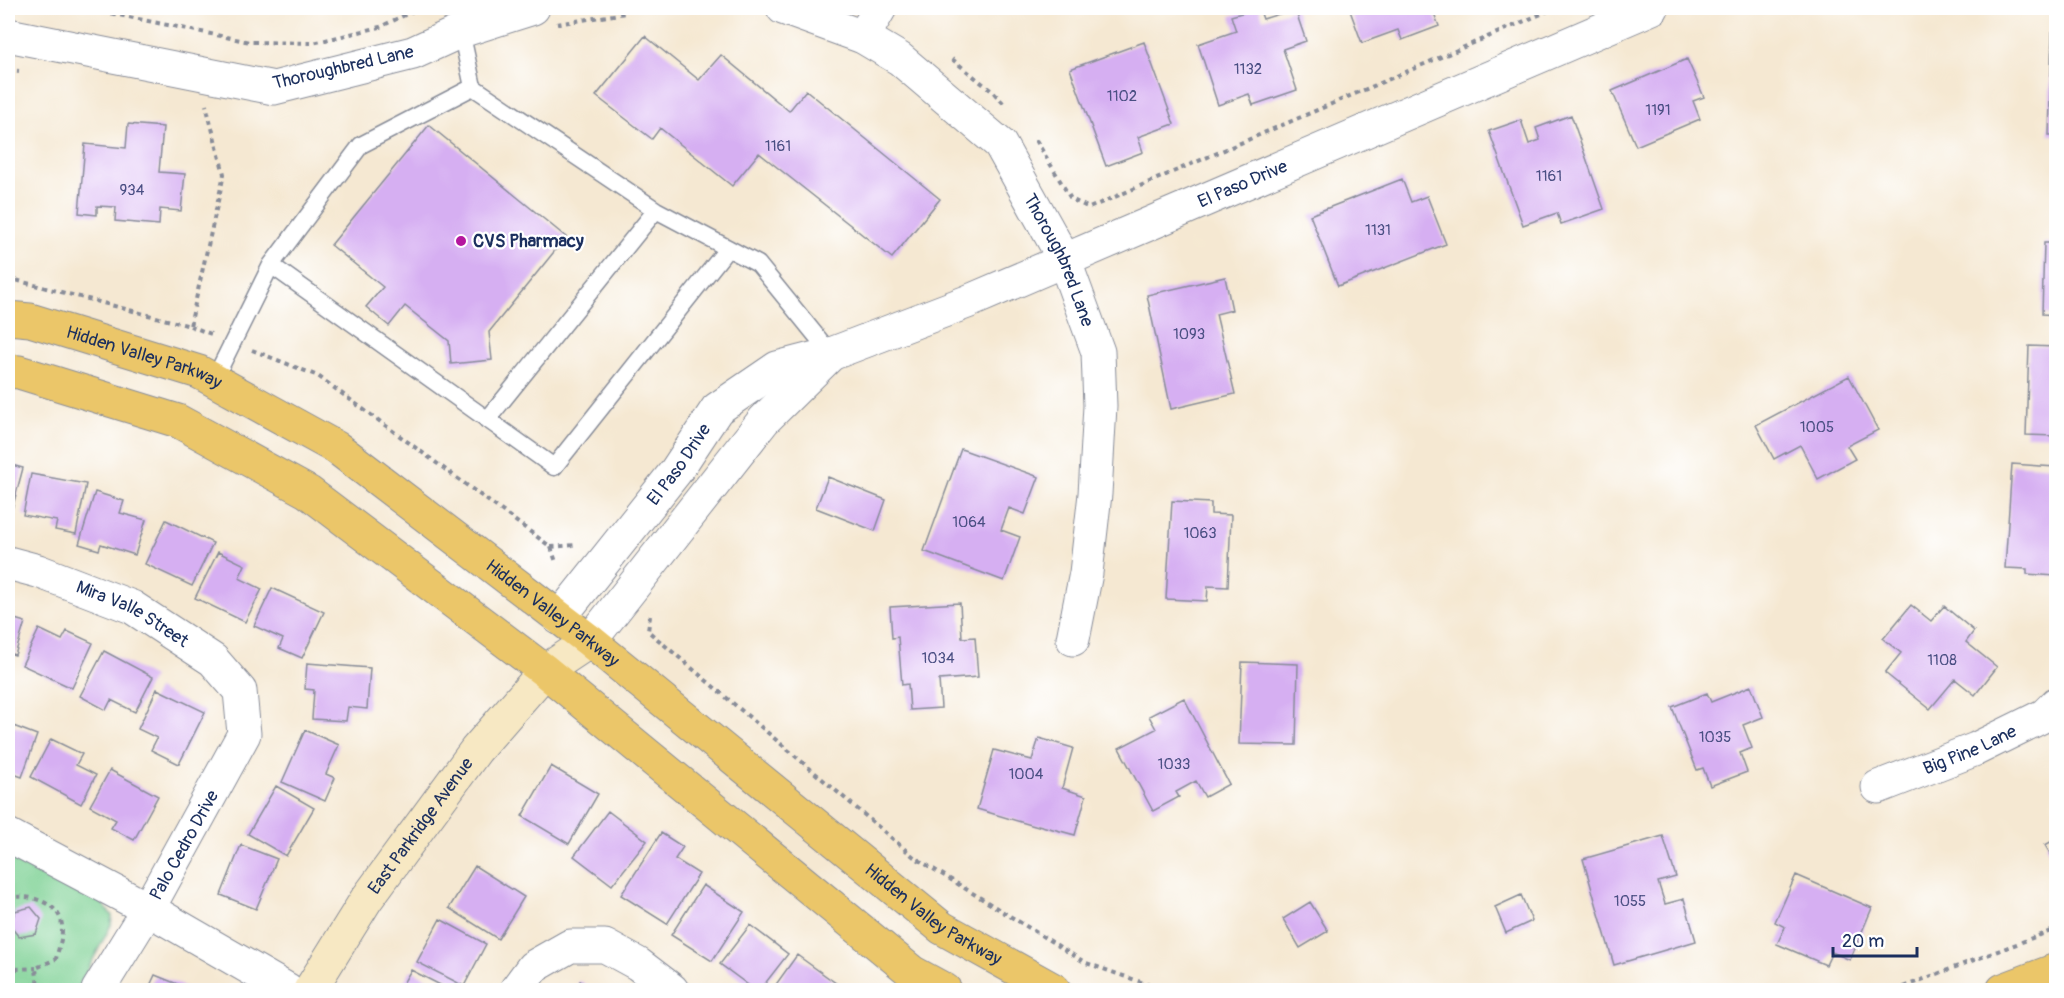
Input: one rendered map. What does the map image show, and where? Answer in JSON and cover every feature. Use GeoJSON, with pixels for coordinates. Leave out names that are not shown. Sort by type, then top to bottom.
{"type":"FeatureCollection","features":[{"type":"Feature","properties":{"kind":"main road","name":"Hidden Valley Parkway"},"geometry":{"type":"LineString","coordinates":[[8,318],[30,320],[199,372],[337,448],[590,641],[942,928],[1054,990]]}},
{"type":"Feature","properties":{"kind":"main road"},"geometry":{"type":"LineString","coordinates":[[8,371],[19,372],[178,421],[308,492],[545,671],[912,972],[945,990]]}},
{"type":"Feature","properties":{"kind":"main road","name":"East Parkridge Avenue"},"geometry":{"type":"LineString","coordinates":[[545,671],[559,618]]}},
{"type":"Feature","properties":{"kind":"main road","name":"East Parkridge Avenue"},"geometry":{"type":"LineString","coordinates":[[310,990],[366,900],[476,750],[545,671],[590,641]]}},
{"type":"Feature","properties":{"kind":"main road"},"geometry":{"type":"LineString","coordinates":[[2004,990],[2056,970]]}},
{"type":"Feature","properties":{"kind":"street"},"geometry":{"type":"LineString","coordinates":[[8,27],[10,8]]}},
{"type":"Feature","properties":{"kind":"street","name":"Thoroughbred Lane"},"geometry":{"type":"LineString","coordinates":[[8,35],[274,88],[413,53],[461,31],[533,8]]}},
{"type":"Feature","properties":{"kind":"street","name":"Thoroughbred Lane"},"geometry":{"type":"LineString","coordinates":[[783,8],[863,37],[900,59],[1000,144],[1064,259],[1098,352],[1099,363],[1100,406],[1095,494],[1086,573],[1073,639]]}},
{"type":"Feature","properties":{"kind":"street"},"geometry":{"type":"LineString","coordinates":[[863,37],[880,8]]}},
{"type":"Feature","properties":{"kind":"street","name":"El Paso Drive"},"geometry":{"type":"LineString","coordinates":[[559,618],[676,471],[717,409],[777,368],[831,354],[967,302],[1652,8]]}},
{"type":"Feature","properties":{"kind":"street","name":"El Paso Drive"},"geometry":{"type":"LineString","coordinates":[[590,641],[764,420],[831,354]]}},
{"type":"Feature","properties":{"kind":"street","name":"Mira Valle Street"},"geometry":{"type":"LineString","coordinates":[[8,563],[38,571],[132,607],[213,660],[240,691]]}},
{"type":"Feature","properties":{"kind":"street","name":"Palo Cedro Drive"},"geometry":{"type":"LineString","coordinates":[[98,990],[148,909],[244,734],[240,691]]}},
{"type":"Feature","properties":{"kind":"street","name":"Big Pine Lane"},"geometry":{"type":"LineString","coordinates":[[1878,787],[1976,749],[2045,715],[2056,704]]}},
{"type":"Feature","properties":{"kind":"street"},"geometry":{"type":"LineString","coordinates":[[8,835],[148,909],[288,990]]}},
{"type":"Feature","properties":{"kind":"street"},"geometry":{"type":"LineString","coordinates":[[516,990],[533,967],[570,946],[605,946],[638,964],[672,990]]}},
{"type":"Feature","properties":{"kind":"lane"},"geometry":{"type":"LineString","coordinates":[[461,31],[472,87],[656,210],[758,264],[831,354]]}},
{"type":"Feature","properties":{"kind":"lane"},"geometry":{"type":"LineString","coordinates":[[214,380],[271,265],[361,145],[472,87]]}},
{"type":"Feature","properties":{"kind":"lane"},"geometry":{"type":"LineString","coordinates":[[487,420],[656,210]]}},
{"type":"Feature","properties":{"kind":"lane"},"geometry":{"type":"LineString","coordinates":[[271,265],[554,467],[728,248]]}},
{"type":"Feature","properties":{"kind":"path"},"geometry":{"type":"LineString","coordinates":[[85,8],[250,42],[313,43],[380,27],[419,8]]}},
{"type":"Feature","properties":{"kind":"path"},"geometry":{"type":"LineString","coordinates":[[1032,136],[1040,145],[1071,199],[1089,208],[1555,8]]}},
{"type":"Feature","properties":{"kind":"path"},"geometry":{"type":"LineString","coordinates":[[949,57],[993,92],[1009,110]]}},
{"type":"Feature","properties":{"kind":"path"},"geometry":{"type":"LineString","coordinates":[[190,326],[224,174],[206,105]]}},
{"type":"Feature","properties":{"kind":"path"},"geometry":{"type":"LineString","coordinates":[[8,278],[190,326],[318,376],[551,547],[556,562]]}},
{"type":"Feature","properties":{"kind":"path"},"geometry":{"type":"LineString","coordinates":[[551,547],[575,545]]}},
{"type":"Feature","properties":{"kind":"path"},"geometry":{"type":"LineString","coordinates":[[648,631],[651,613]]}},
{"type":"Feature","properties":{"kind":"path"},"geometry":{"type":"LineString","coordinates":[[637,631],[648,631],[914,857],[1086,963],[1164,990]]}},
{"type":"Feature","properties":{"kind":"path"},"geometry":{"type":"LineString","coordinates":[[8,898],[22,897],[45,901],[56,913],[63,928],[56,959],[36,968],[10,967],[8,970]]}},
{"type":"Feature","properties":{"kind":"path"},"geometry":{"type":"LineString","coordinates":[[1895,990],[2056,929]]}},
{"type":"Feature","properties":{"kind":"path"},"geometry":{"type":"LineString","coordinates":[[36,968],[38,989],[41,990]]}},
{"type":"Feature","properties":{"kind":"green space"},"geometry":{"type":"Polygon","coordinates":[[[8,850],[101,901],[112,916],[111,925],[77,990],[8,990],[8,850]]]}},
{"type":"Feature","properties":{"kind":"building"},"geometry":{"type":"Polygon","coordinates":[[[1259,8],[1263,19],[1295,9],[1306,41],[1283,49],[1297,90],[1253,105],[1249,94],[1218,105],[1198,44],[1236,31],[1231,16],[1259,8]]]}},
{"type":"Feature","properties":{"kind":"building"},"geometry":{"type":"Polygon","coordinates":[[[1349,8],[1432,8],[1439,26],[1402,40],[1398,30],[1362,43],[1349,8]]]}},
{"type":"Feature","properties":{"kind":"building"},"geometry":{"type":"Polygon","coordinates":[[[2052,32],[2056,33],[2056,135],[2049,135],[2052,32]]]}},
{"type":"Feature","properties":{"kind":"building"},"geometry":{"type":"Polygon","coordinates":[[[645,36],[699,80],[721,55],[789,111],[806,90],[940,199],[892,258],[759,153],[732,186],[660,128],[652,139],[596,96],[645,36]]]}},
{"type":"Feature","properties":{"kind":"building"},"geometry":{"type":"Polygon","coordinates":[[[1144,42],[1174,124],[1138,137],[1143,152],[1106,166],[1070,69],[1144,42]]]}},
{"type":"Feature","properties":{"kind":"building"},"geometry":{"type":"Polygon","coordinates":[[[1687,59],[1704,97],[1693,101],[1700,119],[1636,146],[1612,91],[1687,59]]]}},
{"type":"Feature","properties":{"kind":"building"},"geometry":{"type":"Polygon","coordinates":[[[1571,115],[1604,209],[1561,224],[1557,213],[1523,225],[1489,131],[1521,120],[1529,144],[1540,140],[1536,128],[1571,115]]]}},
{"type":"Feature","properties":{"kind":"building"},"geometry":{"type":"Polygon","coordinates":[[[128,124],[163,127],[159,172],[185,174],[181,211],[160,209],[159,225],[115,221],[116,207],[97,206],[97,215],[79,213],[85,144],[126,148],[128,124]]]}},
{"type":"Feature","properties":{"kind":"building"},"geometry":{"type":"Polygon","coordinates":[[[429,125],[566,237],[489,332],[492,360],[451,364],[449,341],[405,306],[389,326],[366,307],[383,287],[331,245],[429,125]]]}},
{"type":"Feature","properties":{"kind":"building"},"geometry":{"type":"Polygon","coordinates":[[[1402,179],[1411,202],[1427,196],[1446,244],[1338,286],[1310,215],[1402,179]]]}},
{"type":"Feature","properties":{"kind":"building"},"geometry":{"type":"Polygon","coordinates":[[[2044,243],[2056,243],[2056,315],[2042,314],[2044,243]]]}},
{"type":"Feature","properties":{"kind":"building"},"geometry":{"type":"Polygon","coordinates":[[[1225,277],[1232,310],[1216,314],[1235,394],[1171,409],[1147,295],[1225,277]]]}},
{"type":"Feature","properties":{"kind":"building"},"geometry":{"type":"Polygon","coordinates":[[[2029,346],[2056,347],[2056,436],[2026,435],[2029,346]]]}},
{"type":"Feature","properties":{"kind":"building"},"geometry":{"type":"Polygon","coordinates":[[[1849,376],[1878,430],[1847,446],[1855,459],[1818,479],[1800,445],[1774,459],[1756,425],[1849,376]]]}},
{"type":"Feature","properties":{"kind":"building"},"geometry":{"type":"Polygon","coordinates":[[[961,449],[1039,477],[1025,514],[1009,508],[1001,530],[1020,537],[1004,581],[924,551],[961,449]]]}},
{"type":"Feature","properties":{"kind":"building"},"geometry":{"type":"Polygon","coordinates":[[[8,464],[23,468],[10,517],[8,517],[8,464]]]}},
{"type":"Feature","properties":{"kind":"building"},"geometry":{"type":"Polygon","coordinates":[[[2012,464],[2056,467],[2056,576],[2027,574],[2027,569],[2005,568],[2012,464]]]}},
{"type":"Feature","properties":{"kind":"building"},"geometry":{"type":"Polygon","coordinates":[[[31,474],[86,484],[76,534],[55,530],[57,521],[23,515],[31,474]]]}},
{"type":"Feature","properties":{"kind":"building"},"geometry":{"type":"Polygon","coordinates":[[[828,477],[886,500],[875,531],[816,508],[828,477]]]}},
{"type":"Feature","properties":{"kind":"building"},"geometry":{"type":"Polygon","coordinates":[[[95,492],[124,501],[120,513],[146,520],[135,555],[101,544],[99,550],[79,544],[95,492]]]}},
{"type":"Feature","properties":{"kind":"building"},"geometry":{"type":"Polygon","coordinates":[[[1172,501],[1211,503],[1211,514],[1231,515],[1228,587],[1208,586],[1207,601],[1166,599],[1172,501]]]}},
{"type":"Feature","properties":{"kind":"building"},"geometry":{"type":"Polygon","coordinates":[[[166,520],[213,543],[192,586],[145,564],[166,520]]]}},
{"type":"Feature","properties":{"kind":"building"},"geometry":{"type":"Polygon","coordinates":[[[218,552],[245,565],[239,578],[262,589],[245,622],[195,598],[218,552]]]}},
{"type":"Feature","properties":{"kind":"building"},"geometry":{"type":"Polygon","coordinates":[[[272,588],[324,612],[302,658],[279,648],[283,639],[254,626],[272,588]]]}},
{"type":"Feature","properties":{"kind":"building"},"geometry":{"type":"Polygon","coordinates":[[[960,603],[962,638],[975,637],[978,677],[939,680],[941,708],[910,710],[908,684],[902,685],[898,637],[892,638],[890,607],[960,603]]]}},
{"type":"Feature","properties":{"kind":"building"},"geometry":{"type":"Polygon","coordinates":[[[1911,605],[1931,621],[1944,606],[1974,631],[1966,642],[1997,667],[1975,695],[1955,679],[1930,709],[1885,673],[1901,653],[1883,639],[1911,605]]]}},
{"type":"Feature","properties":{"kind":"building"},"geometry":{"type":"Polygon","coordinates":[[[8,617],[25,622],[15,655],[8,653],[8,617]]]}},
{"type":"Feature","properties":{"kind":"building"},"geometry":{"type":"Polygon","coordinates":[[[39,629],[62,640],[67,631],[93,643],[72,688],[22,665],[39,629]]]}},
{"type":"Feature","properties":{"kind":"building"},"geometry":{"type":"Polygon","coordinates":[[[104,651],[153,677],[135,712],[111,700],[106,710],[80,696],[104,651]]]}},
{"type":"Feature","properties":{"kind":"building"},"geometry":{"type":"Polygon","coordinates":[[[1242,662],[1298,664],[1296,745],[1239,744],[1242,662]]]}},
{"type":"Feature","properties":{"kind":"building"},"geometry":{"type":"Polygon","coordinates":[[[307,663],[370,668],[367,709],[348,707],[346,721],[312,719],[314,690],[305,689],[307,663]]]}},
{"type":"Feature","properties":{"kind":"building"},"geometry":{"type":"Polygon","coordinates":[[[1751,686],[1763,717],[1743,725],[1752,748],[1740,753],[1747,772],[1710,786],[1703,768],[1697,770],[1672,707],[1707,693],[1711,702],[1751,686]]]}},
{"type":"Feature","properties":{"kind":"building"},"geometry":{"type":"Polygon","coordinates":[[[157,689],[205,712],[179,764],[151,750],[157,738],[138,729],[157,689]]]}},
{"type":"Feature","properties":{"kind":"building"},"geometry":{"type":"Polygon","coordinates":[[[1184,698],[1229,784],[1205,797],[1196,781],[1176,792],[1179,797],[1153,811],[1119,748],[1156,729],[1149,716],[1184,698]]]}},
{"type":"Feature","properties":{"kind":"building"},"geometry":{"type":"Polygon","coordinates":[[[8,724],[37,735],[22,777],[8,772],[8,724]]]}},
{"type":"Feature","properties":{"kind":"building"},"geometry":{"type":"Polygon","coordinates":[[[305,730],[339,745],[326,774],[335,778],[325,801],[282,782],[305,730]]]}},
{"type":"Feature","properties":{"kind":"building"},"geometry":{"type":"Polygon","coordinates":[[[1039,738],[1073,748],[1062,788],[1086,796],[1075,835],[977,809],[994,750],[1032,760],[1039,738]]]}},
{"type":"Feature","properties":{"kind":"building"},"geometry":{"type":"Polygon","coordinates":[[[51,739],[82,754],[76,765],[96,775],[81,804],[31,777],[51,739]]]}},
{"type":"Feature","properties":{"kind":"building"},"geometry":{"type":"Polygon","coordinates":[[[551,766],[598,794],[569,844],[522,816],[551,766]]]}},
{"type":"Feature","properties":{"kind":"building"},"geometry":{"type":"Polygon","coordinates":[[[110,770],[158,796],[134,840],[111,828],[116,820],[90,806],[110,770]]]}},
{"type":"Feature","properties":{"kind":"building"},"geometry":{"type":"Polygon","coordinates":[[[276,786],[314,808],[286,856],[248,834],[276,786]]]}},
{"type":"Feature","properties":{"kind":"building"},"geometry":{"type":"Polygon","coordinates":[[[608,811],[647,841],[612,885],[574,856],[608,811]]]}},
{"type":"Feature","properties":{"kind":"building"},"geometry":{"type":"Polygon","coordinates":[[[661,833],[683,847],[675,859],[699,874],[667,924],[621,895],[661,833]]]}},
{"type":"Feature","properties":{"kind":"building"},"geometry":{"type":"Polygon","coordinates":[[[1663,836],[1676,877],[1658,882],[1665,904],[1684,899],[1696,941],[1614,965],[1583,859],[1663,836]]]}},
{"type":"Feature","properties":{"kind":"building"},"geometry":{"type":"Polygon","coordinates":[[[2056,839],[2056,864],[2045,845],[2056,839]]]}},
{"type":"Feature","properties":{"kind":"building"},"geometry":{"type":"Polygon","coordinates":[[[241,845],[277,859],[256,909],[221,895],[241,845]]]}},
{"type":"Feature","properties":{"kind":"building"},"geometry":{"type":"Polygon","coordinates":[[[475,866],[524,897],[498,939],[449,908],[475,866]]]}},
{"type":"Feature","properties":{"kind":"building"},"geometry":{"type":"Polygon","coordinates":[[[1796,875],[1872,908],[1850,960],[1832,952],[1826,965],[1777,944],[1785,927],[1775,922],[1796,875]]]}},
{"type":"Feature","properties":{"kind":"building"},"geometry":{"type":"Polygon","coordinates":[[[703,885],[744,912],[712,961],[671,935],[703,885]]]}},
{"type":"Feature","properties":{"kind":"building"},"geometry":{"type":"Polygon","coordinates":[[[1521,895],[1532,921],[1506,933],[1495,907],[1521,895]]]}},
{"type":"Feature","properties":{"kind":"building"},"geometry":{"type":"Polygon","coordinates":[[[1310,902],[1328,931],[1300,948],[1283,919],[1310,902]]]}},
{"type":"Feature","properties":{"kind":"building"},"geometry":{"type":"Polygon","coordinates":[[[31,907],[41,919],[36,934],[19,937],[10,926],[15,911],[31,907]]]}},
{"type":"Feature","properties":{"kind":"building"},"geometry":{"type":"Polygon","coordinates":[[[440,919],[486,944],[464,986],[417,962],[440,919]]]}},
{"type":"Feature","properties":{"kind":"building"},"geometry":{"type":"Polygon","coordinates":[[[750,925],[788,954],[760,990],[755,990],[720,964],[750,925]]]}},
{"type":"Feature","properties":{"kind":"building"},"geometry":{"type":"Polygon","coordinates":[[[797,955],[837,984],[833,990],[772,990],[797,955]]]}},
{"type":"Feature","properties":{"kind":"building"},"geometry":{"type":"Polygon","coordinates":[[[411,970],[450,990],[399,990],[411,970]]]}},
{"type":"Feature","properties":{"kind":"building"},"geometry":{"type":"Polygon","coordinates":[[[155,975],[192,990],[148,990],[155,975]]]}},
{"type":"Feature","properties":{"kind":"building"},"geometry":{"type":"Polygon","coordinates":[[[580,981],[594,990],[574,990],[580,981]]]}},
{"type":"Feature","properties":{"kind":"place","name":"CVS Pharmacy"},"geometry":{"type":"Point","coordinates":[461,241]}}]}
